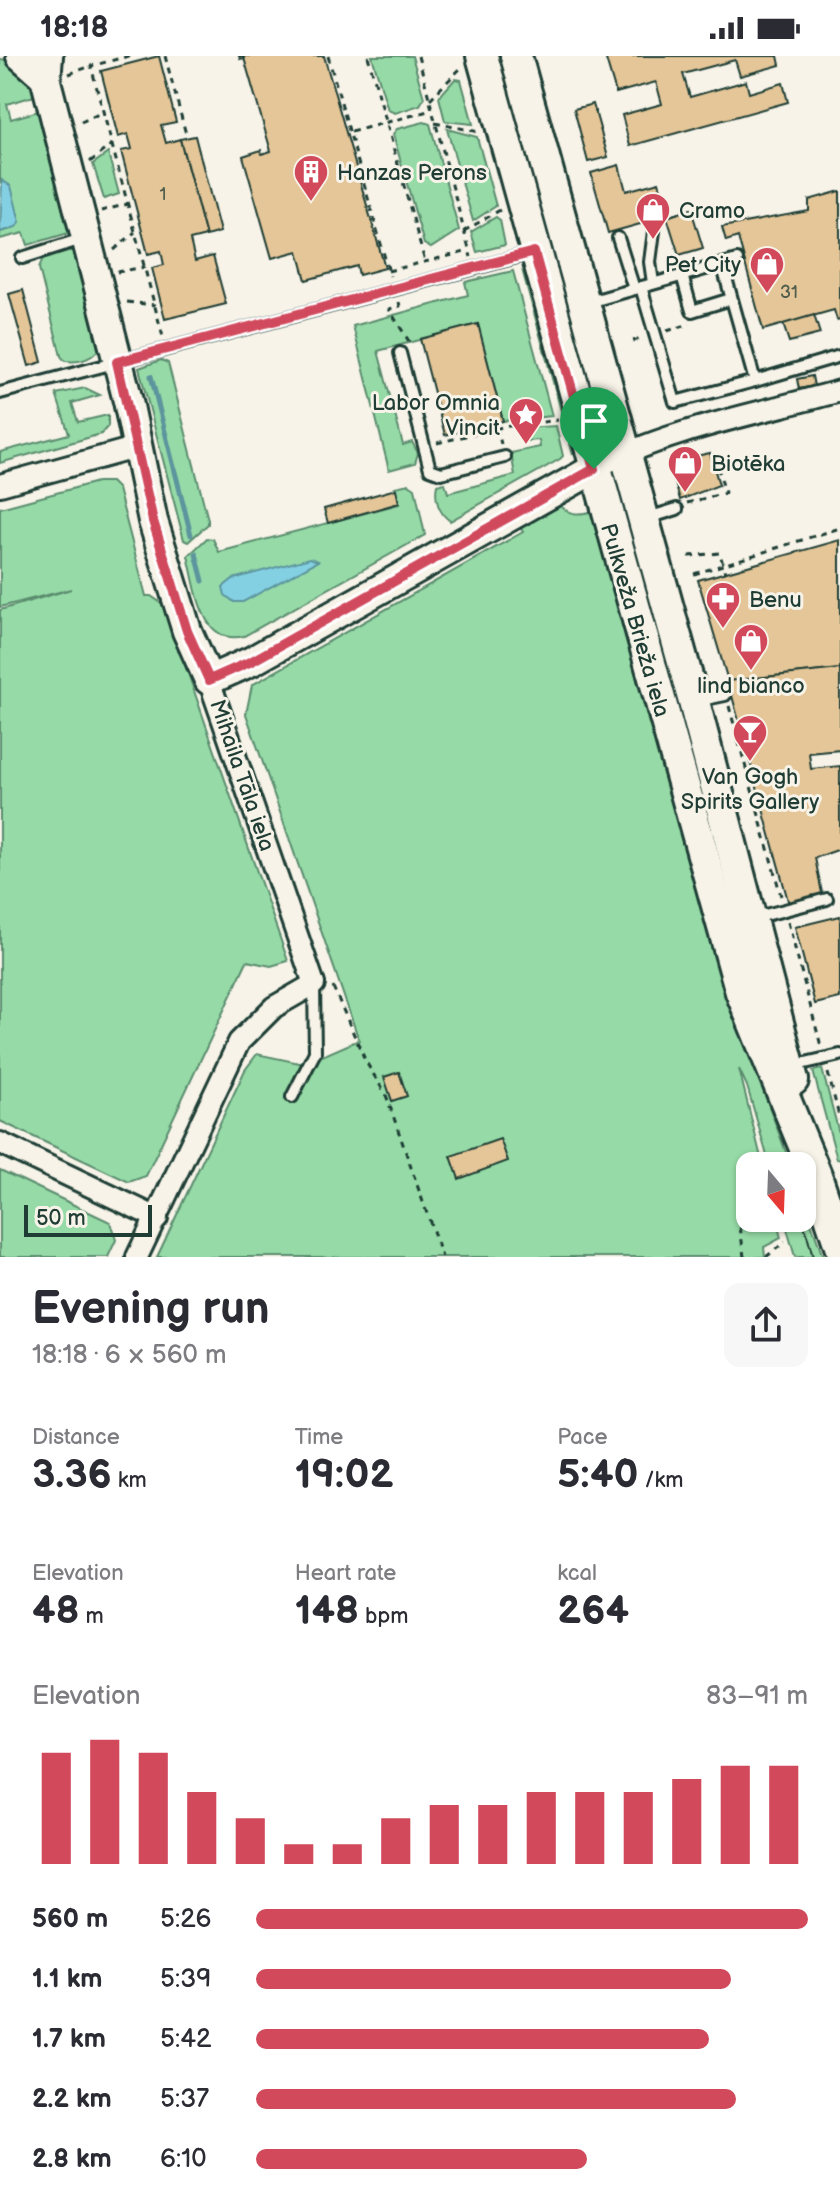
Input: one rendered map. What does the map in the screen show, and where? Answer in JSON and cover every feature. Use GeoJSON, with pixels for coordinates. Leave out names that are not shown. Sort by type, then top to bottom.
{"type":"FeatureCollection","features":[{"type":"Feature","properties":{"kind":"main road","name":"Pulkveža Brieža iela"},"geometry":{"type":"LineString","coordinates":[[516,56],[752,918],[756,989],[790,1067],[840,1246]]}},
{"type":"Feature","properties":{"kind":"main road","name":"Pulkveža Brieža iela"},"geometry":{"type":"LineString","coordinates":[[471,62],[534,252],[594,469],[756,989],[822,1179]]}},
{"type":"Feature","properties":{"kind":"street"},"geometry":{"type":"LineString","coordinates":[[21,56],[52,70]]}},
{"type":"Feature","properties":{"kind":"street","name":"Mihaila Tāla iela"},"geometry":{"type":"LineString","coordinates":[[52,70],[97,235],[117,362],[169,577],[322,981]]}},
{"type":"Feature","properties":{"kind":"street"},"geometry":{"type":"LineString","coordinates":[[209,680],[252,661],[624,453],[840,391]]}},
{"type":"Feature","properties":{"kind":"street"},"geometry":{"type":"LineString","coordinates":[[0,485],[138,447]]}},
{"type":"Feature","properties":{"kind":"street"},"geometry":{"type":"LineString","coordinates":[[137,1257],[239,1042],[274,1007],[322,981]]}},
{"type":"Feature","properties":{"kind":"street"},"geometry":{"type":"LineString","coordinates":[[0,1143],[157,1218]]}},
{"type":"Feature","properties":{"kind":"lane"},"geometry":{"type":"LineString","coordinates":[[653,283],[650,262],[654,231]]}},
{"type":"Feature","properties":{"kind":"lane"},"geometry":{"type":"LineString","coordinates":[[22,258],[97,235]]}},
{"type":"Feature","properties":{"kind":"lane"},"geometry":{"type":"LineString","coordinates":[[618,238],[675,402],[840,356]]}},
{"type":"Feature","properties":{"kind":"lane"},"geometry":{"type":"LineString","coordinates":[[0,393],[534,252]]}},
{"type":"Feature","properties":{"kind":"lane"},"geometry":{"type":"LineString","coordinates":[[583,303],[737,260]]}},
{"type":"Feature","properties":{"kind":"lane"},"geometry":{"type":"LineString","coordinates":[[722,264],[755,381]]}},
{"type":"Feature","properties":{"kind":"lane"},"geometry":{"type":"LineString","coordinates":[[682,275],[692,311],[731,299]]}},
{"type":"Feature","properties":{"kind":"lane"},"geometry":{"type":"LineString","coordinates":[[400,353],[427,473],[441,473],[505,457]]}},
{"type":"Feature","properties":{"kind":"lane"},"geometry":{"type":"LineString","coordinates":[[642,519],[676,508]]}},
{"type":"Feature","properties":{"kind":"lane"},"geometry":{"type":"LineString","coordinates":[[694,702],[725,695]]}},
{"type":"Feature","properties":{"kind":"lane"},"geometry":{"type":"LineString","coordinates":[[752,918],[827,899]]}},
{"type":"Feature","properties":{"kind":"lane"},"geometry":{"type":"LineString","coordinates":[[292,1097],[315,1052],[322,981]]}},
{"type":"Feature","properties":{"kind":"lane"},"geometry":{"type":"LineString","coordinates":[[790,1067],[840,1055]]}},
{"type":"Feature","properties":{"kind":"lane"},"geometry":{"type":"LineString","coordinates":[[822,1179],[840,1204]]}},
{"type":"Feature","properties":{"kind":"path"},"geometry":{"type":"LineString","coordinates":[[106,62],[108,56]]}},
{"type":"Feature","properties":{"kind":"path"},"geometry":{"type":"LineString","coordinates":[[52,70],[91,66],[129,56]]}},
{"type":"Feature","properties":{"kind":"path"},"geometry":{"type":"LineString","coordinates":[[165,56],[187,138]]}},
{"type":"Feature","properties":{"kind":"path"},"geometry":{"type":"LineString","coordinates":[[328,56],[400,306],[389,309],[411,344]]}},
{"type":"Feature","properties":{"kind":"path"},"geometry":{"type":"LineString","coordinates":[[368,56],[425,262]]}},
{"type":"Feature","properties":{"kind":"path"},"geometry":{"type":"LineString","coordinates":[[418,56],[469,251],[471,257],[482,255]]}},
{"type":"Feature","properties":{"kind":"path"},"geometry":{"type":"LineString","coordinates":[[430,99],[471,62]]}},
{"type":"Feature","properties":{"kind":"path"},"geometry":{"type":"LineString","coordinates":[[91,66],[164,337],[152,340]]}},
{"type":"Feature","properties":{"kind":"path"},"geometry":{"type":"LineString","coordinates":[[350,132],[432,110]]}},
{"type":"Feature","properties":{"kind":"path"},"geometry":{"type":"LineString","coordinates":[[74,125],[103,112]]}},
{"type":"Feature","properties":{"kind":"path"},"geometry":{"type":"LineString","coordinates":[[435,123],[479,132]]}},
{"type":"Feature","properties":{"kind":"path"},"geometry":{"type":"LineString","coordinates":[[85,167],[112,144]]}},
{"type":"Feature","properties":{"kind":"path"},"geometry":{"type":"LineString","coordinates":[[97,235],[128,204]]}},
{"type":"Feature","properties":{"kind":"path"},"geometry":{"type":"LineString","coordinates":[[464,231],[500,210]]}},
{"type":"Feature","properties":{"kind":"path"},"geometry":{"type":"LineString","coordinates":[[97,235],[135,232]]}},
{"type":"Feature","properties":{"kind":"path"},"geometry":{"type":"LineString","coordinates":[[388,271],[469,251]]}},
{"type":"Feature","properties":{"kind":"path"},"geometry":{"type":"LineString","coordinates":[[110,264],[113,273],[145,267]]}},
{"type":"Feature","properties":{"kind":"path"},"geometry":{"type":"LineString","coordinates":[[121,301],[155,305]]}},
{"type":"Feature","properties":{"kind":"path"},"geometry":{"type":"LineString","coordinates":[[434,429],[438,444],[522,424],[558,420]]}},
{"type":"Feature","properties":{"kind":"path"},"geometry":{"type":"LineString","coordinates":[[522,424],[526,443]]}},
{"type":"Feature","properties":{"kind":"path"},"geometry":{"type":"LineString","coordinates":[[676,508],[725,493],[716,468],[738,462]]}},
{"type":"Feature","properties":{"kind":"path"},"geometry":{"type":"LineString","coordinates":[[694,574],[840,528]]}},
{"type":"Feature","properties":{"kind":"path"},"geometry":{"type":"LineString","coordinates":[[689,556],[720,553],[725,573]]}},
{"type":"Feature","properties":{"kind":"path"},"geometry":{"type":"LineString","coordinates":[[322,981],[386,1095],[442,1257]]}},
{"type":"Feature","properties":{"kind":"path"},"geometry":{"type":"LineString","coordinates":[[741,1232],[744,1257]]}},
{"type":"Feature","properties":{"kind":"path"},"geometry":{"type":"LineString","coordinates":[[766,1257],[785,1242]]}},
{"type":"Feature","properties":{"kind":"green space"},"geometry":{"type":"Polygon","coordinates":[[[372,56],[412,56],[424,98],[420,105],[395,113],[388,110],[372,56]]]}},
{"type":"Feature","properties":{"kind":"green space"},"geometry":{"type":"Polygon","coordinates":[[[491,56],[501,56],[600,407],[597,409],[491,56]]]}},
{"type":"Feature","properties":{"kind":"green space"},"geometry":{"type":"Polygon","coordinates":[[[0,59],[14,61],[41,94],[7,104],[11,119],[45,109],[72,232],[28,245],[24,233],[0,239],[0,232],[16,226],[19,216],[0,181],[0,59]]]}},
{"type":"Feature","properties":{"kind":"green space"},"geometry":{"type":"Polygon","coordinates":[[[455,79],[461,80],[473,124],[445,121],[439,97],[455,79]]]}},
{"type":"Feature","properties":{"kind":"green space"},"geometry":{"type":"Polygon","coordinates":[[[424,122],[430,124],[459,230],[431,248],[424,244],[393,134],[397,129],[424,122]]]}},
{"type":"Feature","properties":{"kind":"green space"},"geometry":{"type":"Polygon","coordinates":[[[447,129],[477,137],[496,206],[473,221],[447,129]]]}},
{"type":"Feature","properties":{"kind":"green space"},"geometry":{"type":"Polygon","coordinates":[[[108,153],[119,194],[104,199],[93,164],[108,153]]]}},
{"type":"Feature","properties":{"kind":"green space"},"geometry":{"type":"Polygon","coordinates":[[[496,217],[500,220],[505,245],[477,252],[471,232],[496,217]]]}},
{"type":"Feature","properties":{"kind":"green space"},"geometry":{"type":"Polygon","coordinates":[[[62,251],[75,251],[83,256],[102,344],[91,356],[77,361],[65,361],[61,356],[39,268],[43,258],[62,251]]]}},
{"type":"Feature","properties":{"kind":"green space"},"geometry":{"type":"Polygon","coordinates":[[[513,271],[552,416],[503,421],[478,324],[378,351],[403,445],[412,442],[418,453],[415,463],[389,470],[353,326],[468,295],[465,282],[513,271]]]}},
{"type":"Feature","properties":{"kind":"green space"},"geometry":{"type":"Polygon","coordinates":[[[523,273],[528,278],[574,438],[573,455],[523,273]]]}},
{"type":"Feature","properties":{"kind":"green space"},"geometry":{"type":"Polygon","coordinates":[[[161,360],[168,363],[208,520],[208,524],[188,542],[184,540],[139,368],[161,360]]]}},
{"type":"Feature","properties":{"kind":"green space"},"geometry":{"type":"Polygon","coordinates":[[[85,388],[100,395],[72,403],[78,422],[108,415],[108,426],[101,434],[0,463],[0,452],[69,434],[56,394],[85,388]]]}},
{"type":"Feature","properties":{"kind":"green space"},"geometry":{"type":"Polygon","coordinates":[[[556,426],[563,456],[560,459],[450,521],[443,514],[437,500],[437,485],[445,483],[448,493],[515,475],[511,453],[540,447],[539,440],[528,441],[525,428],[556,426]]]}},
{"type":"Feature","properties":{"kind":"green space"},"geometry":{"type":"Polygon","coordinates":[[[97,482],[111,482],[118,489],[146,596],[164,605],[288,961],[271,966],[247,961],[146,1176],[129,1182],[0,1121],[0,610],[71,589],[0,607],[0,508],[97,482]]]}},
{"type":"Feature","properties":{"kind":"green space"},"geometry":{"type":"Polygon","coordinates":[[[409,484],[415,488],[425,535],[244,636],[229,637],[209,623],[202,611],[188,556],[207,538],[213,539],[219,552],[399,504],[395,487],[409,484]]]}},
{"type":"Feature","properties":{"kind":"green space"},"geometry":{"type":"Polygon","coordinates":[[[558,502],[565,510],[574,513],[594,511],[728,994],[786,1152],[766,1152],[739,1069],[760,1152],[736,1152],[736,1232],[780,1232],[781,1238],[764,1247],[765,1257],[157,1257],[245,1070],[257,1054],[304,1064],[359,1040],[246,714],[252,685],[523,532],[518,524],[558,502]]]}},
{"type":"Feature","properties":{"kind":"green space"},"geometry":{"type":"Polygon","coordinates":[[[822,1069],[840,1137],[840,1158],[837,1159],[813,1071],[822,1069]]]}},
{"type":"Feature","properties":{"kind":"green space"},"geometry":{"type":"Polygon","coordinates":[[[0,1170],[110,1222],[116,1240],[108,1257],[0,1257],[0,1170]]]}},
{"type":"Feature","properties":{"kind":"green space"},"geometry":{"type":"Polygon","coordinates":[[[788,1232],[814,1232],[823,1257],[795,1257],[788,1232]]]}},
{"type":"Feature","properties":{"kind":"water"},"geometry":{"type":"Polygon","coordinates":[[[2,180],[11,186],[20,222],[16,227],[0,232],[2,180]]]}},
{"type":"Feature","properties":{"kind":"water"},"geometry":{"type":"Polygon","coordinates":[[[310,558],[318,561],[243,602],[234,602],[225,595],[223,587],[233,579],[310,558]]]}},
{"type":"Feature","properties":{"kind":"building"},"geometry":{"type":"Polygon","coordinates":[[[159,56],[176,122],[161,125],[166,143],[180,139],[206,236],[190,240],[195,261],[213,256],[226,304],[165,319],[152,268],[164,265],[161,251],[148,254],[121,151],[132,149],[128,134],[118,137],[101,71],[159,56]]]}},
{"type":"Feature","properties":{"kind":"building","name":"Hanzas Perons"},"geometry":{"type":"Polygon","coordinates":[[[239,56],[324,56],[385,268],[359,275],[357,266],[306,280],[298,251],[272,258],[243,156],[261,150],[262,154],[271,151],[244,58],[240,59],[239,56]]]}},
{"type":"Feature","properties":{"kind":"building"},"geometry":{"type":"Polygon","coordinates":[[[605,56],[778,56],[780,65],[740,76],[735,60],[683,74],[690,97],[746,81],[749,93],[783,83],[788,102],[630,146],[622,115],[662,104],[656,82],[616,93],[605,56]]]}},
{"type":"Feature","properties":{"kind":"building"},"geometry":{"type":"Polygon","coordinates":[[[593,104],[608,157],[588,162],[574,109],[593,104]]]}},
{"type":"Feature","properties":{"kind":"building"},"geometry":{"type":"Polygon","coordinates":[[[195,136],[220,232],[206,236],[180,139],[195,136]]]}},
{"type":"Feature","properties":{"kind":"building"},"geometry":{"type":"Polygon","coordinates":[[[619,165],[626,191],[659,182],[669,216],[608,233],[591,173],[619,165]]]}},
{"type":"Feature","properties":{"kind":"building"},"geometry":{"type":"Polygon","coordinates":[[[840,191],[840,319],[837,320],[834,310],[763,330],[738,237],[726,241],[722,227],[809,211],[809,200],[840,191]]]}},
{"type":"Feature","properties":{"kind":"building"},"geometry":{"type":"Polygon","coordinates":[[[691,209],[703,248],[679,255],[667,217],[691,209]]]}},
{"type":"Feature","properties":{"kind":"building"},"geometry":{"type":"Polygon","coordinates":[[[23,290],[42,362],[29,366],[9,294],[23,290]]]}},
{"type":"Feature","properties":{"kind":"building"},"geometry":{"type":"Polygon","coordinates":[[[814,315],[820,334],[789,342],[783,324],[814,315]]]}},
{"type":"Feature","properties":{"kind":"building"},"geometry":{"type":"Polygon","coordinates":[[[478,324],[503,421],[445,435],[420,339],[478,324]]]}},
{"type":"Feature","properties":{"kind":"building"},"geometry":{"type":"Polygon","coordinates":[[[812,376],[814,386],[799,389],[797,379],[812,376]]]}},
{"type":"Feature","properties":{"kind":"building"},"geometry":{"type":"Polygon","coordinates":[[[710,453],[719,485],[680,500],[669,462],[710,453]]]}},
{"type":"Feature","properties":{"kind":"building"},"geometry":{"type":"Polygon","coordinates":[[[396,489],[399,503],[328,523],[324,509],[396,489]]]}},
{"type":"Feature","properties":{"kind":"building"},"geometry":{"type":"Polygon","coordinates":[[[840,540],[840,669],[728,681],[698,580],[840,540]]]}},
{"type":"Feature","properties":{"kind":"building"},"geometry":{"type":"Polygon","coordinates":[[[840,669],[840,750],[809,753],[811,769],[840,766],[840,849],[815,858],[823,898],[790,908],[728,681],[840,669]]]}},
{"type":"Feature","properties":{"kind":"building"},"geometry":{"type":"Polygon","coordinates":[[[840,916],[840,998],[815,1004],[795,927],[840,916]]]}},
{"type":"Feature","properties":{"kind":"building"},"geometry":{"type":"Polygon","coordinates":[[[399,1072],[407,1096],[392,1101],[384,1077],[399,1072]]]}},
{"type":"Feature","properties":{"kind":"building"},"geometry":{"type":"Polygon","coordinates":[[[500,1139],[508,1161],[459,1179],[451,1156],[500,1139]]]}},
{"type":"Feature","properties":{"kind":"waterway"},"geometry":{"type":"LineString","coordinates":[[151,376],[191,535]]}},
{"type":"Feature","properties":{"kind":"waterway"},"geometry":{"type":"LineString","coordinates":[[196,554],[203,581]]}},
{"type":"Feature","properties":{"kind":"tram line"},"geometry":{"type":"LineString","coordinates":[[806,1232],[813,1257]]}},
{"type":"Feature","properties":{"kind":"place","name":"Hanzas Perons"},"geometry":{"type":"Point","coordinates":[311,203]}},
{"type":"Feature","properties":{"kind":"place","name":"Cramo"},"geometry":{"type":"Point","coordinates":[653,241]}},
{"type":"Feature","properties":{"kind":"place","name":"Pet City"},"geometry":{"type":"Point","coordinates":[767,295]}},
{"type":"Feature","properties":{"kind":"place","name":"Labor Omnia Vincit"},"geometry":{"type":"Point","coordinates":[526,446]}},
{"type":"Feature","properties":{"kind":"place","name":"Biotēka"},"geometry":{"type":"Point","coordinates":[685,494]}},
{"type":"Feature","properties":{"kind":"place","name":"Benu"},"geometry":{"type":"Point","coordinates":[723,630]}},
{"type":"Feature","properties":{"kind":"place","name":"lind bianco"},"geometry":{"type":"Point","coordinates":[751,672]}},
{"type":"Feature","properties":{"kind":"place","name":"Van Gogh Spirits Gallery"},"geometry":{"type":"Point","coordinates":[750,763]}},
{"type":"Feature","properties":{"kind":"route"},"geometry":{"type":"LineString","coordinates":[[534,252],[594,469],[252,661],[209,680],[187,631],[169,577],[117,362],[534,252]]}}]}
